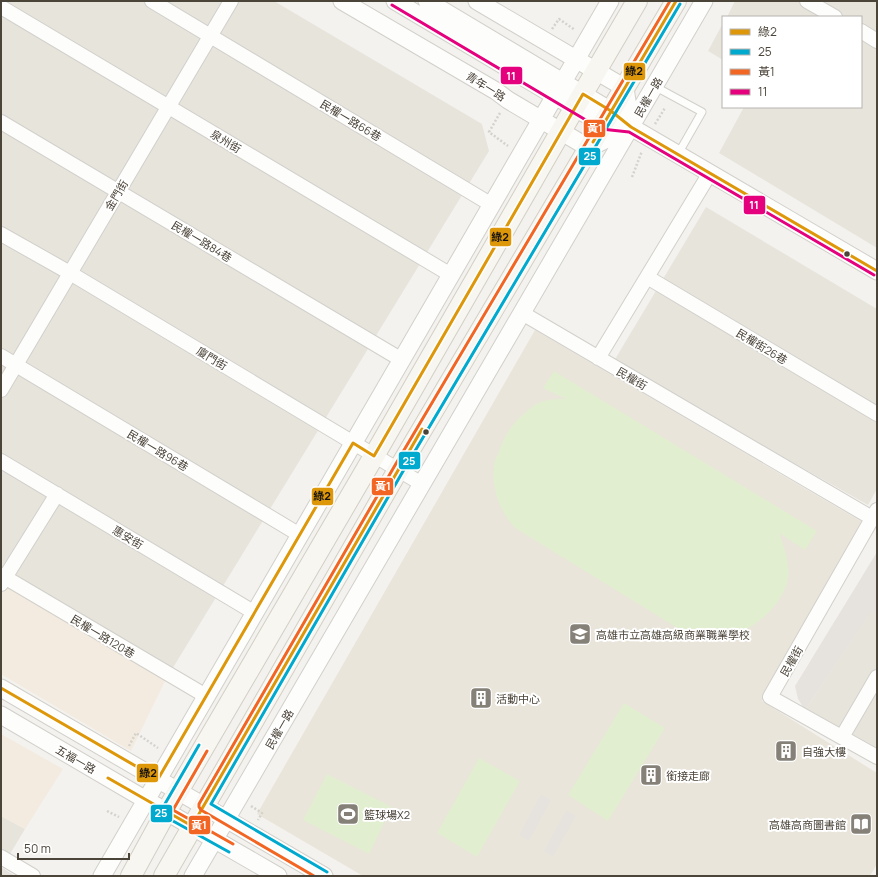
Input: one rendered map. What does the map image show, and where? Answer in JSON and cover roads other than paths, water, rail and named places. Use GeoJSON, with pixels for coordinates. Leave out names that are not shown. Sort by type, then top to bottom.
{"type":"FeatureCollection","features":[{"type":"Feature","properties":{"kind":"main road"},"geometry":{"type":"LineString","coordinates":[[131,876],[178,791],[637,1]]}},
{"type":"Feature","properties":{"kind":"main road"},"geometry":{"type":"LineString","coordinates":[[164,876],[398,470],[676,1]]}},
{"type":"Feature","properties":{"kind":"street","name":"民權一路66巷"},"geometry":{"type":"LineString","coordinates":[[152,1],[492,205]]}},
{"type":"Feature","properties":{"kind":"street","name":"金門街"},"geometry":{"type":"LineString","coordinates":[[1,390],[231,1]]}},
{"type":"Feature","properties":{"kind":"street","name":"青年一路"},"geometry":{"type":"LineString","coordinates":[[342,1],[360,6],[508,100],[590,148]]}},
{"type":"Feature","properties":{"kind":"street"},"geometry":{"type":"LineString","coordinates":[[395,1],[559,89]]}},
{"type":"Feature","properties":{"kind":"street"},"geometry":{"type":"LineString","coordinates":[[427,1],[559,89],[607,118],[631,127],[877,271]]}},
{"type":"Feature","properties":{"kind":"street"},"geometry":{"type":"LineString","coordinates":[[477,1],[625,88],[631,127]]}},
{"type":"Feature","properties":{"kind":"street"},"geometry":{"type":"LineString","coordinates":[[102,876],[610,1]]}},
{"type":"Feature","properties":{"kind":"street","name":"民權一路"},"geometry":{"type":"LineString","coordinates":[[193,876],[704,1]]}},
{"type":"Feature","properties":{"kind":"street"},"geometry":{"type":"LineString","coordinates":[[807,1],[834,16]]}},
{"type":"Feature","properties":{"kind":"street","name":"泉州街"},"geometry":{"type":"LineString","coordinates":[[1,7],[451,275]]}},
{"type":"Feature","properties":{"kind":"street"},"geometry":{"type":"LineString","coordinates":[[862,32],[877,40]]}},
{"type":"Feature","properties":{"kind":"street","name":"民權一路84巷"},"geometry":{"type":"LineString","coordinates":[[1,122],[402,360]]}},
{"type":"Feature","properties":{"kind":"street"},"geometry":{"type":"LineString","coordinates":[[590,148],[631,127]]}},
{"type":"Feature","properties":{"kind":"street"},"geometry":{"type":"LineString","coordinates":[[598,358],[710,173]]}},
{"type":"Feature","properties":{"kind":"street","name":"廈門街"},"geometry":{"type":"LineString","coordinates":[[1,234],[70,273],[422,484]]}},
{"type":"Feature","properties":{"kind":"street","name":"民權街26巷"},"geometry":{"type":"LineString","coordinates":[[647,277],[877,414]]}},
{"type":"Feature","properties":{"kind":"street","name":"民權街"},"geometry":{"type":"LineString","coordinates":[[522,313],[598,358],[875,514],[770,697],[877,757]]}},
{"type":"Feature","properties":{"kind":"street","name":"民權一路96巷"},"geometry":{"type":"LineString","coordinates":[[1,356],[300,535]]}},
{"type":"Feature","properties":{"kind":"street","name":"惠安街"},"geometry":{"type":"LineString","coordinates":[[1,461],[255,613]]}},
{"type":"Feature","properties":{"kind":"street"},"geometry":{"type":"LineString","coordinates":[[2,579],[57,494]]}},
{"type":"Feature","properties":{"kind":"street","name":"民權一路120巷"},"geometry":{"type":"LineString","coordinates":[[2,579],[206,696]]}},
{"type":"Feature","properties":{"kind":"street"},"geometry":{"type":"LineString","coordinates":[[842,737],[877,677]]}},
{"type":"Feature","properties":{"kind":"street"},"geometry":{"type":"LineString","coordinates":[[1,688],[324,876]]}},
{"type":"Feature","properties":{"kind":"street","name":"五福一路"},"geometry":{"type":"LineString","coordinates":[[1,715],[278,876]]}},
{"type":"Feature","properties":{"kind":"street"},"geometry":{"type":"LineString","coordinates":[[1,857],[33,876]]}},
{"type":"Feature","properties":{"kind":"lane"},"geometry":{"type":"LineString","coordinates":[[654,86],[702,112],[678,154]]}},
{"type":"Feature","properties":{"kind":"place","name":"高雄市立高雄高級商業職業學校"},"geometry":{"type":"Point","coordinates":[580,634]}},
{"type":"Feature","properties":{"kind":"place","name":"活動中心"},"geometry":{"type":"Point","coordinates":[481,698]}},
{"type":"Feature","properties":{"kind":"place","name":"自強大樓"},"geometry":{"type":"Point","coordinates":[786,751]}},
{"type":"Feature","properties":{"kind":"place","name":"銜接走廊"},"geometry":{"type":"Point","coordinates":[651,775]}},
{"type":"Feature","properties":{"kind":"place","name":"籃球場X2"},"geometry":{"type":"Point","coordinates":[348,814]}},
{"type":"Feature","properties":{"kind":"place","name":"高雄高商圖書館"},"geometry":{"type":"Point","coordinates":[861,824]}}]}
